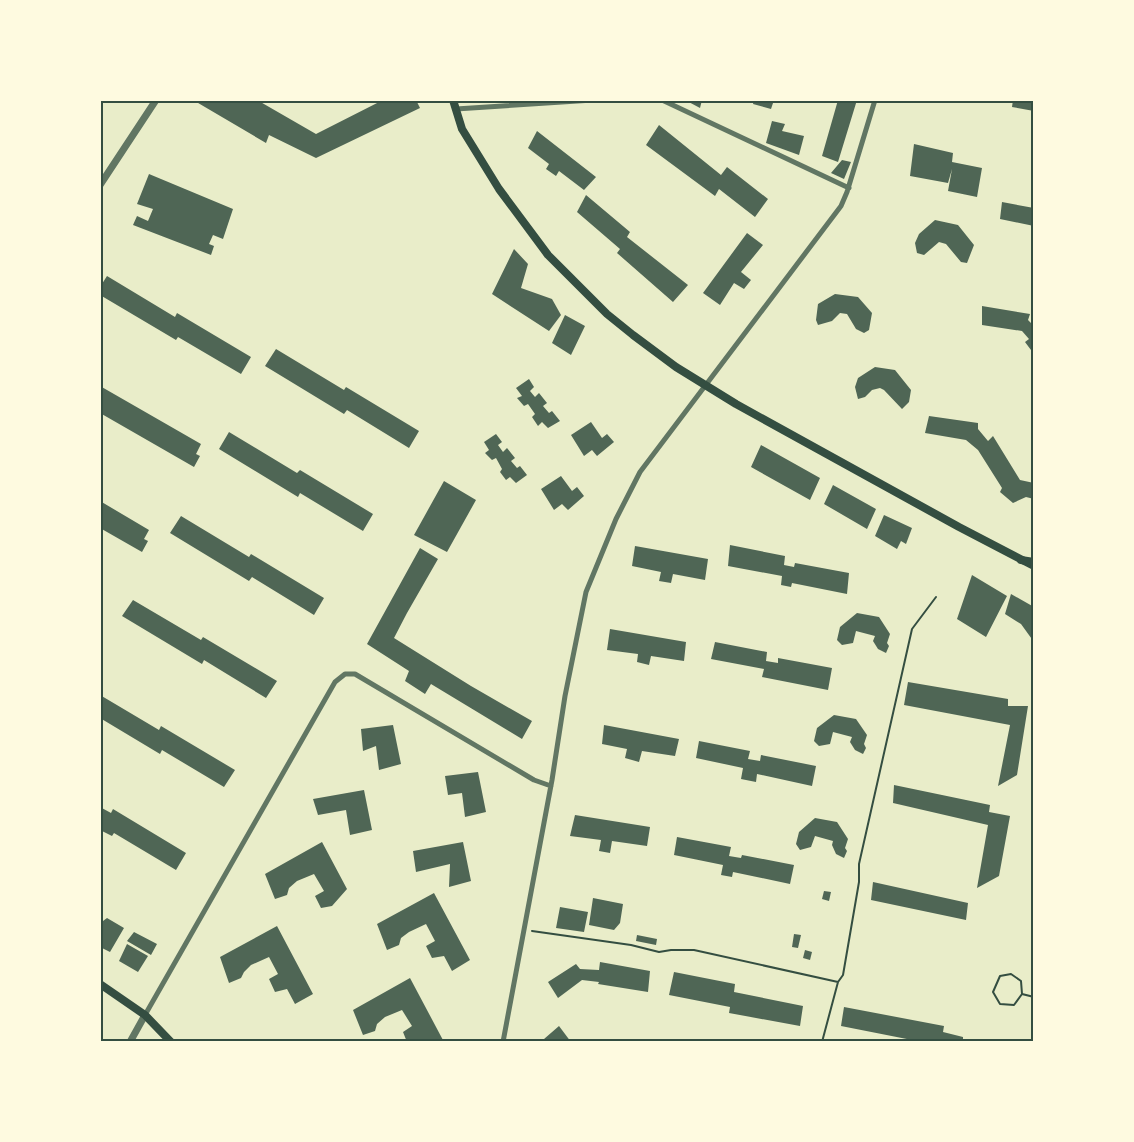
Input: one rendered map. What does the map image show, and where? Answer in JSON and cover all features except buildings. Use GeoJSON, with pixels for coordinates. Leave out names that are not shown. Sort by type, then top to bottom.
{"type":"FeatureCollection","features":[{"type":"Feature","properties":{"kind":"main road"},"geometry":{"type":"LineString","coordinates":[[453,100],[462,129],[499,189],[548,255],[607,314],[633,335],[704,386],[948,521],[1021,560],[1034,564]]}},
{"type":"Feature","properties":{"kind":"main road"},"geometry":{"type":"LineString","coordinates":[[100,984],[145,1015],[171,1041]]}},
{"type":"Feature","properties":{"kind":"street"},"geometry":{"type":"LineString","coordinates":[[100,186],[156,100]]}},
{"type":"Feature","properties":{"kind":"street"},"geometry":{"type":"LineString","coordinates":[[456,109],[593,100]]}},
{"type":"Feature","properties":{"kind":"street"},"geometry":{"type":"LineString","coordinates":[[662,100],[849,188]]}},
{"type":"Feature","properties":{"kind":"street"},"geometry":{"type":"LineString","coordinates":[[503,1041],[586,592],[616,519],[640,472],[841,206],[849,188],[874,100]]}},
{"type":"Feature","properties":{"kind":"street"},"geometry":{"type":"LineString","coordinates":[[130,1041],[335,682],[345,674],[355,674],[534,780],[551,786]]}},
{"type":"Feature","properties":{"kind":"path"},"geometry":{"type":"LineString","coordinates":[[822,1041],[838,982],[843,975],[859,882],[859,864],[912,629],[936,597]]}},
{"type":"Feature","properties":{"kind":"path"},"geometry":{"type":"LineString","coordinates":[[523,930],[660,951],[694,950],[838,982]]}},
{"type":"Feature","properties":{"kind":"path"},"geometry":{"type":"LineString","coordinates":[[1011,974],[1021,981],[1022,994],[1014,1005],[1000,1004],[993,992],[1000,976],[1011,974]]}},
{"type":"Feature","properties":{"kind":"path"},"geometry":{"type":"LineString","coordinates":[[1022,994],[1034,996]]}}]}
